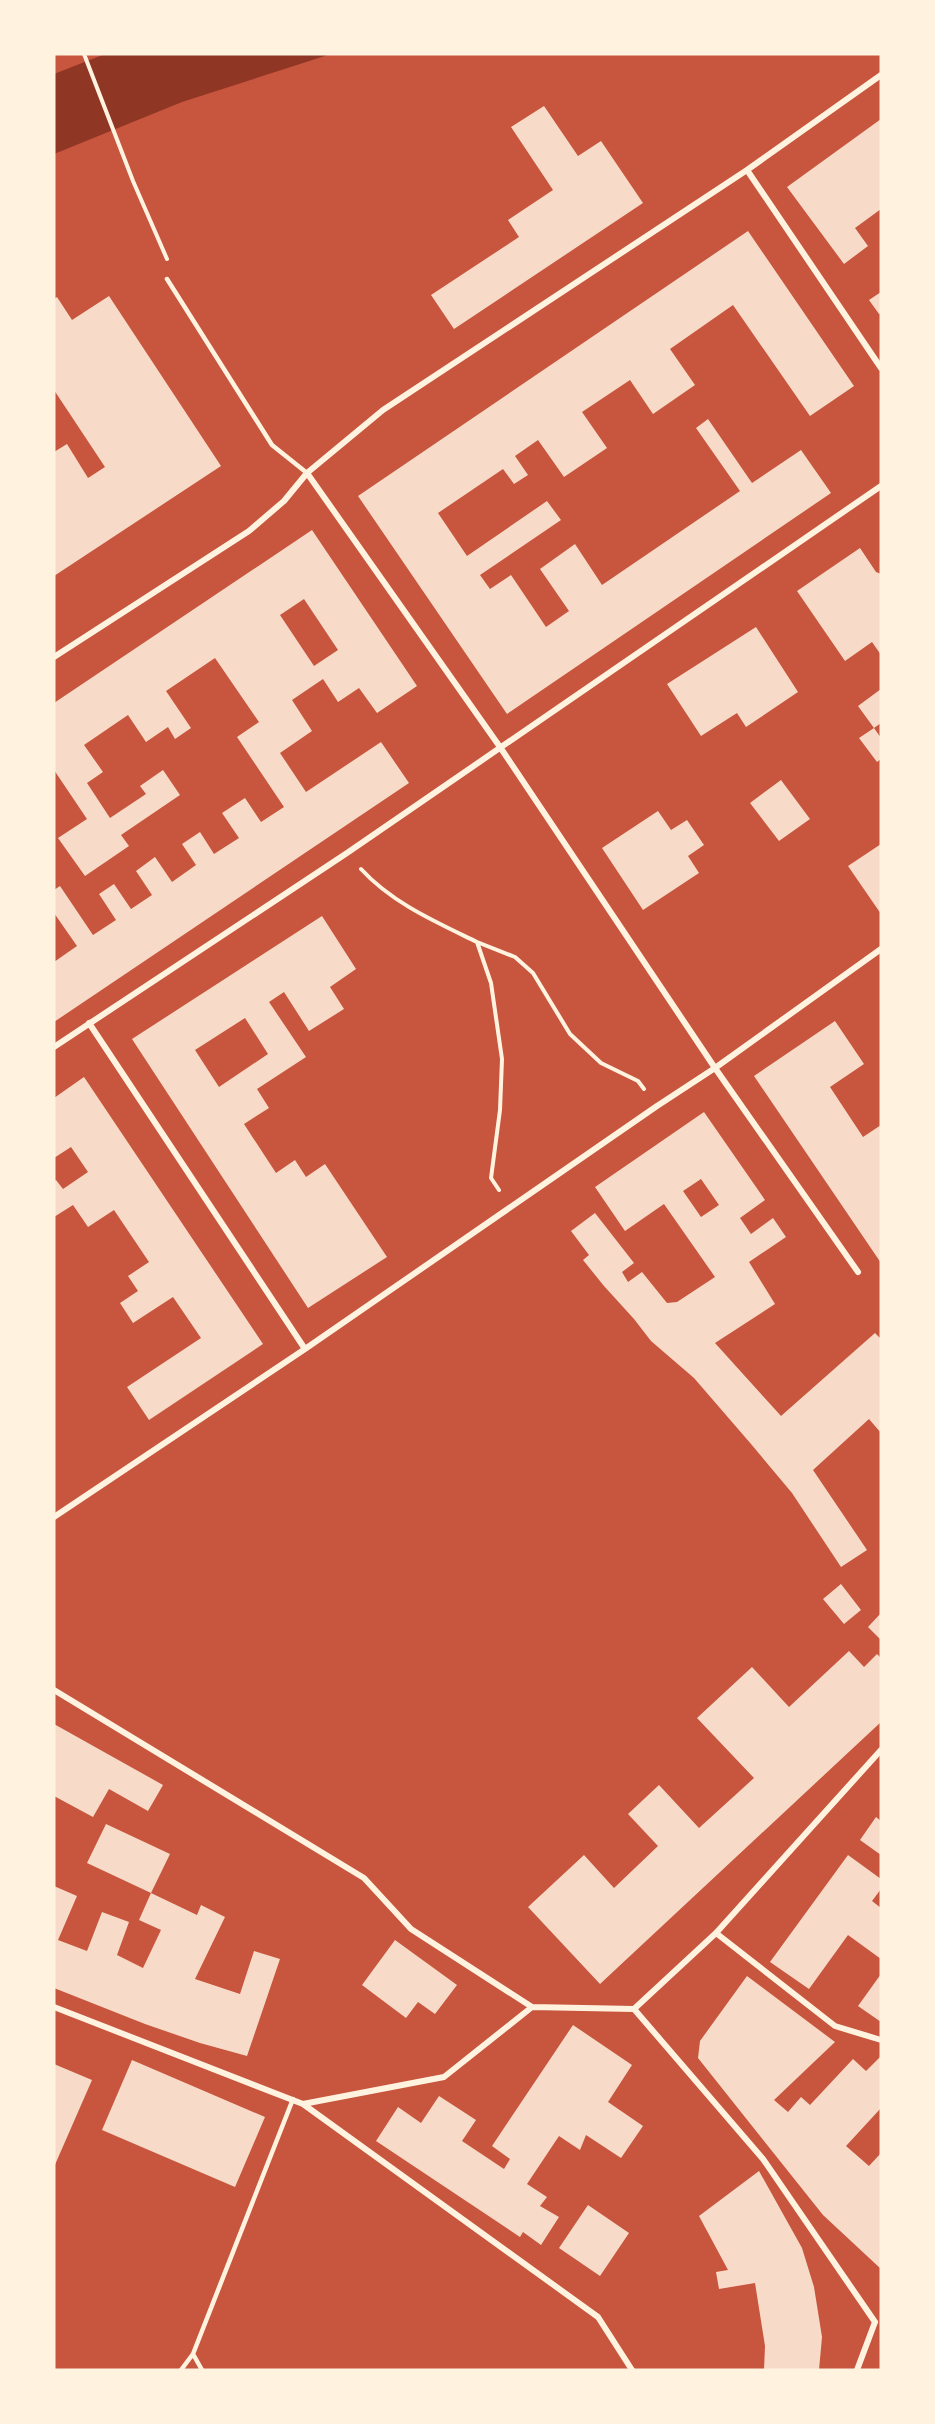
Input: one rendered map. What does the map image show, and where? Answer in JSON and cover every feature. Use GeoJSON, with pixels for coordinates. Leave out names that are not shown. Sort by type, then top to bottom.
{"type":"FeatureCollection","features":[{"type":"Feature","properties":{"kind":"street"},"geometry":{"type":"LineString","coordinates":[[54,657],[249,531],[284,501],[307,473],[383,410],[747,171],[881,75]]}},
{"type":"Feature","properties":{"kind":"street"},"geometry":{"type":"LineString","coordinates":[[747,171],[881,368]]}},
{"type":"Feature","properties":{"kind":"street"},"geometry":{"type":"LineString","coordinates":[[307,473],[500,747],[715,1068],[858,1272]]}},
{"type":"Feature","properties":{"kind":"street"},"geometry":{"type":"LineString","coordinates":[[54,1047],[347,853],[881,486]]}},
{"type":"Feature","properties":{"kind":"street"},"geometry":{"type":"LineString","coordinates":[[54,1517],[306,1349],[715,1068],[881,949]]}},
{"type":"Feature","properties":{"kind":"street"},"geometry":{"type":"LineString","coordinates":[[89,1023],[306,1349]]}},
{"type":"Feature","properties":{"kind":"street"},"geometry":{"type":"LineString","coordinates":[[54,1690],[364,1878],[411,1929],[532,2007],[634,2009],[716,1933],[881,1750]]}},
{"type":"Feature","properties":{"kind":"street"},"geometry":{"type":"LineString","coordinates":[[716,1933],[835,2026],[881,2040]]}},
{"type":"Feature","properties":{"kind":"street"},"geometry":{"type":"LineString","coordinates":[[54,2007],[303,2104],[598,2317],[632,2370]]}},
{"type":"Feature","properties":{"kind":"street"},"geometry":{"type":"LineString","coordinates":[[303,2104],[444,2077],[532,2007]]}},
{"type":"Feature","properties":{"kind":"street"},"geometry":{"type":"LineString","coordinates":[[634,2009],[763,2160],[878,2322],[857,2370]]}},
{"type":"Feature","properties":{"kind":"lane"},"geometry":{"type":"LineString","coordinates":[[167,279],[272,445],[307,473]]}},
{"type":"Feature","properties":{"kind":"lane"},"geometry":{"type":"LineString","coordinates":[[181,2370],[193,2354],[293,2099]]}},
{"type":"Feature","properties":{"kind":"lane"},"geometry":{"type":"LineString","coordinates":[[193,2354],[202,2370]]}},
{"type":"Feature","properties":{"kind":"path"},"geometry":{"type":"LineString","coordinates":[[84,54],[133,181],[170,265],[167,279]]}},
{"type":"Feature","properties":{"kind":"path"},"geometry":{"type":"LineString","coordinates":[[347,853],[372,881],[422,915],[477,942],[515,957],[533,973],[570,1034],[601,1063],[638,1082],[657,1106]]}},
{"type":"Feature","properties":{"kind":"path"},"geometry":{"type":"LineString","coordinates":[[477,942],[491,983],[502,1059],[500,1110],[491,1178],[509,1208]]}},
{"type":"Feature","properties":{"kind":"shaded area"},"geometry":{"type":"Polygon","coordinates":[[[105,54],[331,54],[182,102],[54,154],[54,74],[105,54]]]}},
{"type":"Feature","properties":{"kind":"building"},"geometry":{"type":"Polygon","coordinates":[[[544,106],[578,156],[601,141],[643,203],[454,329],[431,295],[519,237],[508,220],[553,190],[511,127],[544,106]]]}},
{"type":"Feature","properties":{"kind":"building"},"geometry":{"type":"Polygon","coordinates":[[[881,119],[881,209],[855,228],[868,246],[844,264],[787,187],[881,119]]]}},
{"type":"Feature","properties":{"kind":"building"},"geometry":{"type":"Polygon","coordinates":[[[748,231],[854,386],[810,416],[733,305],[670,349],[695,385],[653,414],[630,380],[582,412],[607,448],[564,477],[538,440],[515,456],[528,475],[514,484],[503,469],[438,513],[467,556],[547,501],[561,520],[480,575],[490,589],[511,575],[546,627],[569,611],[540,569],[575,544],[602,585],[740,491],[696,428],[708,419],[752,483],[801,450],[831,493],[507,714],[358,496],[748,231]]]}},
{"type":"Feature","properties":{"kind":"building"},"geometry":{"type":"Polygon","coordinates":[[[881,292],[881,313],[879,314],[869,300],[881,292]]]}},
{"type":"Feature","properties":{"kind":"building"},"geometry":{"type":"Polygon","coordinates":[[[109,296],[221,466],[54,576],[54,452],[67,444],[88,478],[105,467],[54,390],[54,299],[57,297],[72,320],[109,296]]]}},
{"type":"Feature","properties":{"kind":"building"},"geometry":{"type":"Polygon","coordinates":[[[312,530],[417,686],[377,713],[359,688],[338,702],[323,679],[292,700],[312,731],[280,753],[306,792],[381,742],[409,783],[54,1022],[54,962],[77,946],[54,913],[54,890],[60,886],[93,935],[116,920],[99,894],[114,884],[131,909],[152,895],[136,871],[155,857],[172,882],[196,865],[182,844],[200,832],[214,854],[239,838],[222,813],[245,798],[261,822],[284,807],[237,737],[259,722],[215,658],[166,691],[191,728],[175,739],[168,727],[146,742],[128,715],[84,745],[103,772],[87,783],[110,818],[146,794],[140,786],[163,770],[180,795],[121,835],[129,846],[85,876],[58,838],[87,819],[54,770],[54,703],[312,530]],[[304,599],[280,615],[314,666],[338,650],[304,599]]]}},
{"type":"Feature","properties":{"kind":"building"},"geometry":{"type":"Polygon","coordinates":[[[860,548],[876,572],[881,574],[881,655],[872,642],[845,661],[797,591],[860,548]]]}},
{"type":"Feature","properties":{"kind":"building"},"geometry":{"type":"Polygon","coordinates":[[[756,627],[798,692],[746,727],[737,713],[701,736],[667,684],[756,627]]]}},
{"type":"Feature","properties":{"kind":"building"},"geometry":{"type":"Polygon","coordinates":[[[881,689],[881,723],[874,728],[858,706],[881,689]]]}},
{"type":"Feature","properties":{"kind":"building"},"geometry":{"type":"Polygon","coordinates":[[[874,728],[881,738],[881,759],[877,762],[859,738],[874,728]]]}},
{"type":"Feature","properties":{"kind":"building"},"geometry":{"type":"Polygon","coordinates":[[[781,780],[810,819],[779,841],[750,803],[781,780]]]}},
{"type":"Feature","properties":{"kind":"building"},"geometry":{"type":"Polygon","coordinates":[[[658,811],[671,830],[687,820],[704,845],[688,856],[699,873],[643,910],[602,848],[658,811]]]}},
{"type":"Feature","properties":{"kind":"building"},"geometry":{"type":"Polygon","coordinates":[[[881,844],[881,914],[848,866],[881,844]]]}},
{"type":"Feature","properties":{"kind":"building"},"geometry":{"type":"Polygon","coordinates":[[[322,916],[356,969],[330,987],[344,1009],[309,1031],[284,992],[269,1002],[306,1057],[257,1089],[269,1108],[244,1124],[276,1173],[295,1160],[306,1177],[325,1164],[387,1257],[308,1308],[132,1039],[322,916]],[[245,1018],[195,1050],[219,1087],[268,1054],[245,1018]]]}},
{"type":"Feature","properties":{"kind":"building"},"geometry":{"type":"Polygon","coordinates":[[[835,1021],[864,1064],[830,1087],[863,1137],[881,1125],[881,1263],[754,1076],[835,1021]]]}},
{"type":"Feature","properties":{"kind":"building"},"geometry":{"type":"Polygon","coordinates":[[[84,1077],[263,1344],[149,1420],[127,1387],[201,1338],[173,1297],[133,1323],[120,1303],[138,1291],[128,1276],[149,1262],[114,1210],[88,1227],[73,1205],[54,1217],[54,1181],[56,1180],[63,1189],[88,1172],[71,1147],[54,1158],[54,1098],[84,1077]]]}},
{"type":"Feature","properties":{"kind":"building"},"geometry":{"type":"Polygon","coordinates":[[[704,1112],[765,1200],[740,1218],[751,1234],[773,1218],[786,1237],[749,1262],[775,1304],[715,1343],[781,1416],[875,1333],[881,1339],[881,1433],[869,1419],[813,1470],[867,1550],[841,1567],[792,1493],[751,1444],[694,1378],[651,1341],[583,1260],[589,1255],[571,1231],[595,1213],[634,1263],[622,1272],[628,1282],[642,1272],[667,1303],[677,1302],[715,1277],[664,1204],[625,1231],[595,1187],[704,1112]],[[701,1179],[683,1191],[701,1217],[719,1205],[701,1179]]]}},
{"type":"Feature","properties":{"kind":"building"},"geometry":{"type":"Polygon","coordinates":[[[841,1584],[861,1610],[844,1624],[823,1599],[841,1584]]]}},
{"type":"Feature","properties":{"kind":"building"},"geometry":{"type":"Polygon","coordinates":[[[881,1613],[881,1640],[868,1627],[881,1613]]]}},
{"type":"Feature","properties":{"kind":"building"},"geometry":{"type":"Polygon","coordinates":[[[849,1651],[864,1667],[877,1654],[881,1658],[881,1722],[600,1984],[528,1907],[584,1855],[614,1888],[658,1846],[628,1814],[659,1785],[699,1828],[754,1778],[697,1718],[752,1667],[789,1707],[849,1651]]]}},
{"type":"Feature","properties":{"kind":"building"},"geometry":{"type":"Polygon","coordinates":[[[54,1724],[163,1785],[148,1811],[109,1789],[93,1817],[54,1796],[54,1724]]]}},
{"type":"Feature","properties":{"kind":"building"},"geometry":{"type":"Polygon","coordinates":[[[876,1817],[881,1821],[881,1855],[860,1840],[876,1817]]]}},
{"type":"Feature","properties":{"kind":"building"},"geometry":{"type":"Polygon","coordinates":[[[106,1824],[170,1854],[151,1893],[87,1863],[106,1824]]]}},
{"type":"Feature","properties":{"kind":"building"},"geometry":{"type":"Polygon","coordinates":[[[848,1855],[881,1879],[881,1889],[872,1901],[881,1908],[881,1959],[848,1935],[809,1989],[770,1962],[848,1855]]]}},
{"type":"Feature","properties":{"kind":"building"},"geometry":{"type":"Polygon","coordinates":[[[54,1886],[77,1896],[58,1940],[87,1951],[102,1912],[129,1922],[117,1955],[143,1968],[161,1930],[139,1920],[151,1893],[197,1915],[201,1905],[225,1917],[195,1979],[240,1994],[254,1951],[280,1959],[247,2056],[145,2024],[54,1988],[54,1886]]]}},
{"type":"Feature","properties":{"kind":"building"},"geometry":{"type":"Polygon","coordinates":[[[395,1940],[457,1985],[435,2014],[418,2002],[406,2018],[362,1985],[395,1940]]]}},
{"type":"Feature","properties":{"kind":"building"},"geometry":{"type":"Polygon","coordinates":[[[881,1974],[881,2022],[858,2006],[881,1974]]]}},
{"type":"Feature","properties":{"kind":"building"},"geometry":{"type":"Polygon","coordinates":[[[747,1976],[835,2042],[774,2100],[788,2112],[801,2097],[810,2105],[853,2059],[866,2071],[880,2057],[881,2059],[881,2108],[846,2146],[869,2166],[881,2153],[881,2269],[823,2215],[698,2058],[700,2041],[747,1976]]]}},
{"type":"Feature","properties":{"kind":"building"},"geometry":{"type":"Polygon","coordinates":[[[573,2025],[632,2065],[608,2102],[643,2126],[621,2158],[586,2135],[580,2150],[559,2136],[527,2184],[547,2197],[540,2206],[559,2217],[541,2245],[523,2232],[520,2237],[376,2141],[398,2107],[421,2123],[439,2096],[476,2120],[462,2141],[504,2169],[510,2159],[492,2146],[573,2025]]]}},
{"type":"Feature","properties":{"kind":"building"},"geometry":{"type":"Polygon","coordinates":[[[132,2060],[265,2117],[235,2187],[102,2130],[132,2060]]]}},
{"type":"Feature","properties":{"kind":"building"},"geometry":{"type":"Polygon","coordinates":[[[54,2064],[92,2080],[54,2167],[54,2064]]]}},
{"type":"Feature","properties":{"kind":"building"},"geometry":{"type":"Polygon","coordinates":[[[759,2171],[802,2248],[814,2287],[822,2337],[819,2370],[764,2370],[765,2346],[755,2283],[719,2289],[716,2272],[728,2270],[699,2216],[759,2171]]]}},
{"type":"Feature","properties":{"kind":"building"},"geometry":{"type":"Polygon","coordinates":[[[588,2205],[629,2233],[600,2276],[559,2248],[588,2205]]]}}]}
